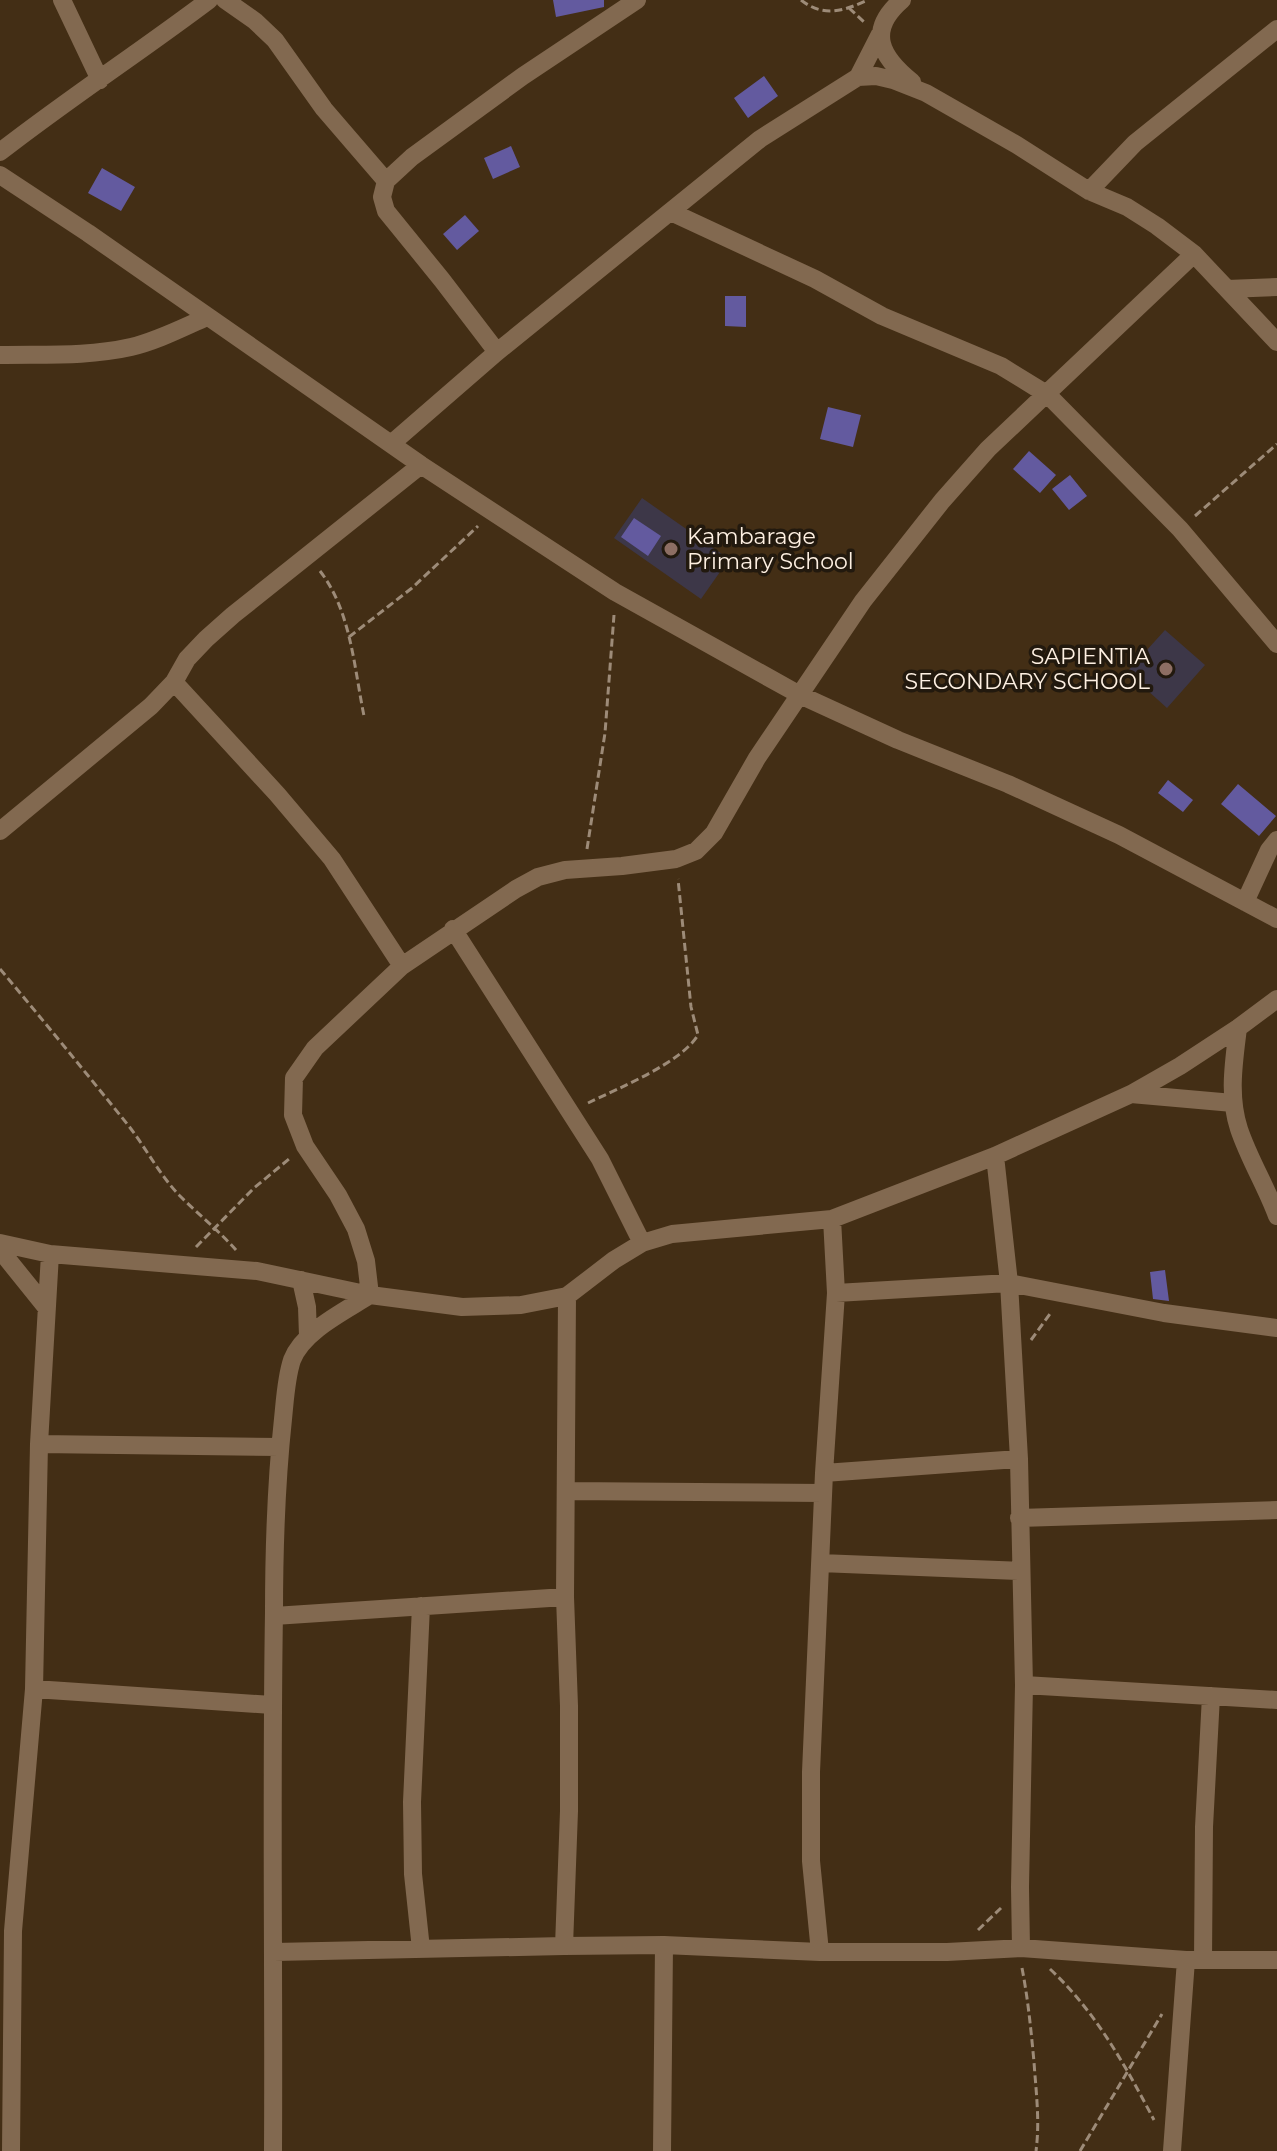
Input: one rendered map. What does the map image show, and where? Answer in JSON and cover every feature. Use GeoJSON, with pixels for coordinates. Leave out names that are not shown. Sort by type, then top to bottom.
{"type":"FeatureCollection","features":[{"type":"Feature","properties":{"kind":"street"},"geometry":{"type":"LineString","coordinates":[[62,0],[100,80]]}},
{"type":"Feature","properties":{"kind":"street"},"geometry":{"type":"LineString","coordinates":[[0,152],[209,0]]}},
{"type":"Feature","properties":{"kind":"street"},"geometry":{"type":"LineString","coordinates":[[225,0],[275,40],[324,109],[386,181]]}},
{"type":"Feature","properties":{"kind":"street"},"geometry":{"type":"LineString","coordinates":[[497,352],[386,211],[382,197],[386,181],[412,157],[523,76],[637,0]]}},
{"type":"Feature","properties":{"kind":"street"},"geometry":{"type":"LineString","coordinates":[[858,77],[886,18],[902,0]]}},
{"type":"Feature","properties":{"kind":"street"},"geometry":{"type":"LineString","coordinates":[[1089,191],[1135,143],[1277,29]]}},
{"type":"Feature","properties":{"kind":"street"},"geometry":{"type":"LineString","coordinates":[[880,34],[885,52],[896,69],[926,93],[1089,191],[1147,219],[1194,254],[1277,342]]}},
{"type":"Feature","properties":{"kind":"street"},"geometry":{"type":"LineString","coordinates":[[391,444],[497,352],[760,139],[858,77],[876,76],[926,93]]}},
{"type":"Feature","properties":{"kind":"street"},"geometry":{"type":"LineString","coordinates":[[0,175],[421,465],[615,592],[800,695],[1119,835],[1277,919]]}},
{"type":"Feature","properties":{"kind":"street"},"geometry":{"type":"LineString","coordinates":[[671,212],[815,279],[882,316],[1001,366],[1048,395],[1180,529],[1277,644]]}},
{"type":"Feature","properties":{"kind":"street"},"geometry":{"type":"LineString","coordinates":[[370,1295],[366,1261],[356,1229],[338,1195],[305,1146],[293,1115],[294,1078],[315,1048],[402,966],[453,929],[538,877],[565,870],[676,859],[696,851],[714,833],[757,758],[863,601],[942,501],[988,449],[1194,254]]}},
{"type":"Feature","properties":{"kind":"street"},"geometry":{"type":"LineString","coordinates":[[1227,289],[1277,287]]}},
{"type":"Feature","properties":{"kind":"street"},"geometry":{"type":"LineString","coordinates":[[0,355],[66,356],[105,352],[134,346],[207,317]]}},
{"type":"Feature","properties":{"kind":"street"},"geometry":{"type":"LineString","coordinates":[[0,831],[151,706],[174,682],[187,659],[206,639],[421,465]]}},
{"type":"Feature","properties":{"kind":"street"},"geometry":{"type":"LineString","coordinates":[[174,682],[332,859],[402,966]]}},
{"type":"Feature","properties":{"kind":"street"},"geometry":{"type":"LineString","coordinates":[[1245,902],[1269,850],[1277,840]]}},
{"type":"Feature","properties":{"kind":"street"},"geometry":{"type":"LineString","coordinates":[[453,929],[600,1159],[642,1243]]}},
{"type":"Feature","properties":{"kind":"street"},"geometry":{"type":"LineString","coordinates":[[0,1243],[50,1254],[257,1271],[370,1295],[474,1307],[521,1305],[567,1296],[642,1243],[672,1234],[832,1219],[995,1156],[1131,1094],[1180,1066],[1277,999]]}},
{"type":"Feature","properties":{"kind":"street"},"geometry":{"type":"LineString","coordinates":[[1238,1028],[1232,1070],[1233,1103],[1239,1128],[1277,1216]]}},
{"type":"Feature","properties":{"kind":"street"},"geometry":{"type":"LineString","coordinates":[[1131,1094],[1233,1103]]}},
{"type":"Feature","properties":{"kind":"street"},"geometry":{"type":"LineString","coordinates":[[995,1156],[1009,1283],[1019,1459],[1024,1685],[1020,1948]]}},
{"type":"Feature","properties":{"kind":"street"},"geometry":{"type":"LineString","coordinates":[[820,1952],[811,1861],[811,1772],[824,1473],[836,1293],[832,1219]]}},
{"type":"Feature","properties":{"kind":"street"},"geometry":{"type":"LineString","coordinates":[[0,1250],[46,1307]]}},
{"type":"Feature","properties":{"kind":"street"},"geometry":{"type":"LineString","coordinates":[[11,2151],[6,1931],[34,1689],[39,1444],[50,1254]]}},
{"type":"Feature","properties":{"kind":"street"},"geometry":{"type":"LineString","coordinates":[[301,1280],[307,1307],[308,1336]]}},
{"type":"Feature","properties":{"kind":"street"},"geometry":{"type":"LineString","coordinates":[[836,1293],[1009,1283],[1164,1313],[1277,1328]]}},
{"type":"Feature","properties":{"kind":"street"},"geometry":{"type":"LineString","coordinates":[[273,2151],[272,1705],[275,1518],[280,1447],[291,1362],[298,1348],[308,1336],[370,1295]]}},
{"type":"Feature","properties":{"kind":"street"},"geometry":{"type":"LineString","coordinates":[[564,1946],[569,1811],[565,1597],[567,1296]]}},
{"type":"Feature","properties":{"kind":"street"},"geometry":{"type":"LineString","coordinates":[[39,1444],[280,1447]]}},
{"type":"Feature","properties":{"kind":"street"},"geometry":{"type":"LineString","coordinates":[[824,1473],[1019,1459]]}},
{"type":"Feature","properties":{"kind":"street"},"geometry":{"type":"LineString","coordinates":[[566,1491],[823,1493]]}},
{"type":"Feature","properties":{"kind":"street"},"geometry":{"type":"LineString","coordinates":[[1019,1518],[1277,1510]]}},
{"type":"Feature","properties":{"kind":"street"},"geometry":{"type":"LineString","coordinates":[[820,1563],[1021,1571]]}},
{"type":"Feature","properties":{"kind":"street"},"geometry":{"type":"LineString","coordinates":[[274,1616],[565,1597]]}},
{"type":"Feature","properties":{"kind":"street"},"geometry":{"type":"LineString","coordinates":[[421,1606],[412,1802],[413,1874],[421,1949]]}},
{"type":"Feature","properties":{"kind":"street"},"geometry":{"type":"LineString","coordinates":[[1024,1685],[1277,1700]]}},
{"type":"Feature","properties":{"kind":"street"},"geometry":{"type":"LineString","coordinates":[[34,1689],[272,1705]]}},
{"type":"Feature","properties":{"kind":"street"},"geometry":{"type":"LineString","coordinates":[[1172,2151],[1194,1960],[1211,1696]]}},
{"type":"Feature","properties":{"kind":"street"},"geometry":{"type":"LineString","coordinates":[[662,2151],[664,1945]]}},
{"type":"Feature","properties":{"kind":"street"},"geometry":{"type":"LineString","coordinates":[[274,1952],[664,1945],[820,1952],[947,1952],[1020,1948],[1194,1960],[1277,1960]]}},
{"type":"Feature","properties":{"kind":"path"},"geometry":{"type":"LineString","coordinates":[[801,0],[809,7],[824,12],[849,8],[868,0]]}},
{"type":"Feature","properties":{"kind":"path"},"geometry":{"type":"LineString","coordinates":[[1180,529],[1277,444]]}},
{"type":"Feature","properties":{"kind":"path"},"geometry":{"type":"LineString","coordinates":[[349,637],[412,588],[492,512]]}},
{"type":"Feature","properties":{"kind":"path"},"geometry":{"type":"LineString","coordinates":[[306,557],[331,586],[343,612],[364,716]]}},
{"type":"Feature","properties":{"kind":"path"},"geometry":{"type":"LineString","coordinates":[[584,869],[605,733],[615,592]]}},
{"type":"Feature","properties":{"kind":"path"},"geometry":{"type":"LineString","coordinates":[[571,1112],[654,1070],[681,1053],[698,1035],[691,1007],[676,859]]}},
{"type":"Feature","properties":{"kind":"path"},"geometry":{"type":"LineString","coordinates":[[0,969],[131,1128],[178,1194],[236,1249]]}},
{"type":"Feature","properties":{"kind":"path"},"geometry":{"type":"LineString","coordinates":[[181,1265],[254,1188],[305,1146]]}},
{"type":"Feature","properties":{"kind":"path"},"geometry":{"type":"LineString","coordinates":[[1013,1366],[1045,1319],[1068,1295]]}},
{"type":"Feature","properties":{"kind":"path"},"geometry":{"type":"LineString","coordinates":[[976,1931],[1020,1887]]}},
{"type":"Feature","properties":{"kind":"path"},"geometry":{"type":"LineString","coordinates":[[1020,1948],[1067,1986],[1098,2023],[1156,2125]]}},
{"type":"Feature","properties":{"kind":"path"},"geometry":{"type":"LineString","coordinates":[[1020,1948],[1031,2016],[1037,2087],[1036,2151]]}},
{"type":"Feature","properties":{"kind":"path"},"geometry":{"type":"LineString","coordinates":[[1080,2151],[1168,2004]]}},
{"type":"Feature","properties":{"kind":"shaded area","name":"Kambarage Primary School"},"geometry":{"type":"Polygon","coordinates":[[[642,498],[729,559],[701,599],[614,538],[642,498]]]}},
{"type":"Feature","properties":{"kind":"shaded area","name":"SAPIENTIA SECONDARY SCHOOL"},"geometry":{"type":"Polygon","coordinates":[[[1165,630],[1205,665],[1167,708],[1127,672],[1165,630]]]}},
{"type":"Feature","properties":{"kind":"building"},"geometry":{"type":"Polygon","coordinates":[[[553,0],[604,0],[604,7],[556,17],[553,0]]]}},
{"type":"Feature","properties":{"kind":"building"},"geometry":{"type":"Polygon","coordinates":[[[764,76],[778,96],[748,118],[734,98],[764,76]]]}},
{"type":"Feature","properties":{"kind":"building"},"geometry":{"type":"Polygon","coordinates":[[[511,146],[520,167],[493,179],[484,158],[511,146]]]}},
{"type":"Feature","properties":{"kind":"building"},"geometry":{"type":"Polygon","coordinates":[[[102,168],[135,187],[121,211],[88,193],[102,168]]]}},
{"type":"Feature","properties":{"kind":"building"},"geometry":{"type":"Polygon","coordinates":[[[465,215],[479,231],[457,250],[443,234],[465,215]]]}},
{"type":"Feature","properties":{"kind":"building"},"geometry":{"type":"Polygon","coordinates":[[[725,296],[746,296],[746,327],[725,326],[725,296]]]}},
{"type":"Feature","properties":{"kind":"building"},"geometry":{"type":"Polygon","coordinates":[[[828,407],[861,415],[853,447],[820,439],[828,407]]]}},
{"type":"Feature","properties":{"kind":"building"},"geometry":{"type":"Polygon","coordinates":[[[1029,451],[1056,475],[1040,493],[1013,469],[1029,451]]]}},
{"type":"Feature","properties":{"kind":"building"},"geometry":{"type":"Polygon","coordinates":[[[1070,475],[1087,496],[1069,510],[1052,489],[1070,475]]]}},
{"type":"Feature","properties":{"kind":"building"},"geometry":{"type":"Polygon","coordinates":[[[634,518],[661,536],[648,556],[621,537],[634,518]]]}},
{"type":"Feature","properties":{"kind":"building"},"geometry":{"type":"Polygon","coordinates":[[[1168,780],[1193,800],[1183,812],[1158,793],[1168,780]]]}},
{"type":"Feature","properties":{"kind":"building"},"geometry":{"type":"Polygon","coordinates":[[[1238,784],[1276,816],[1259,836],[1221,804],[1238,784]]]}},
{"type":"Feature","properties":{"kind":"building"},"geometry":{"type":"Polygon","coordinates":[[[1165,1270],[1169,1301],[1153,1299],[1150,1272],[1165,1270]]]}},
{"type":"Feature","properties":{"kind":"place","name":"Kambarage Primary School"},"geometry":{"type":"Point","coordinates":[671,549]}},
{"type":"Feature","properties":{"kind":"place","name":"SAPIENTIA SECONDARY SCHOOL"},"geometry":{"type":"Point","coordinates":[1166,669]}}]}
